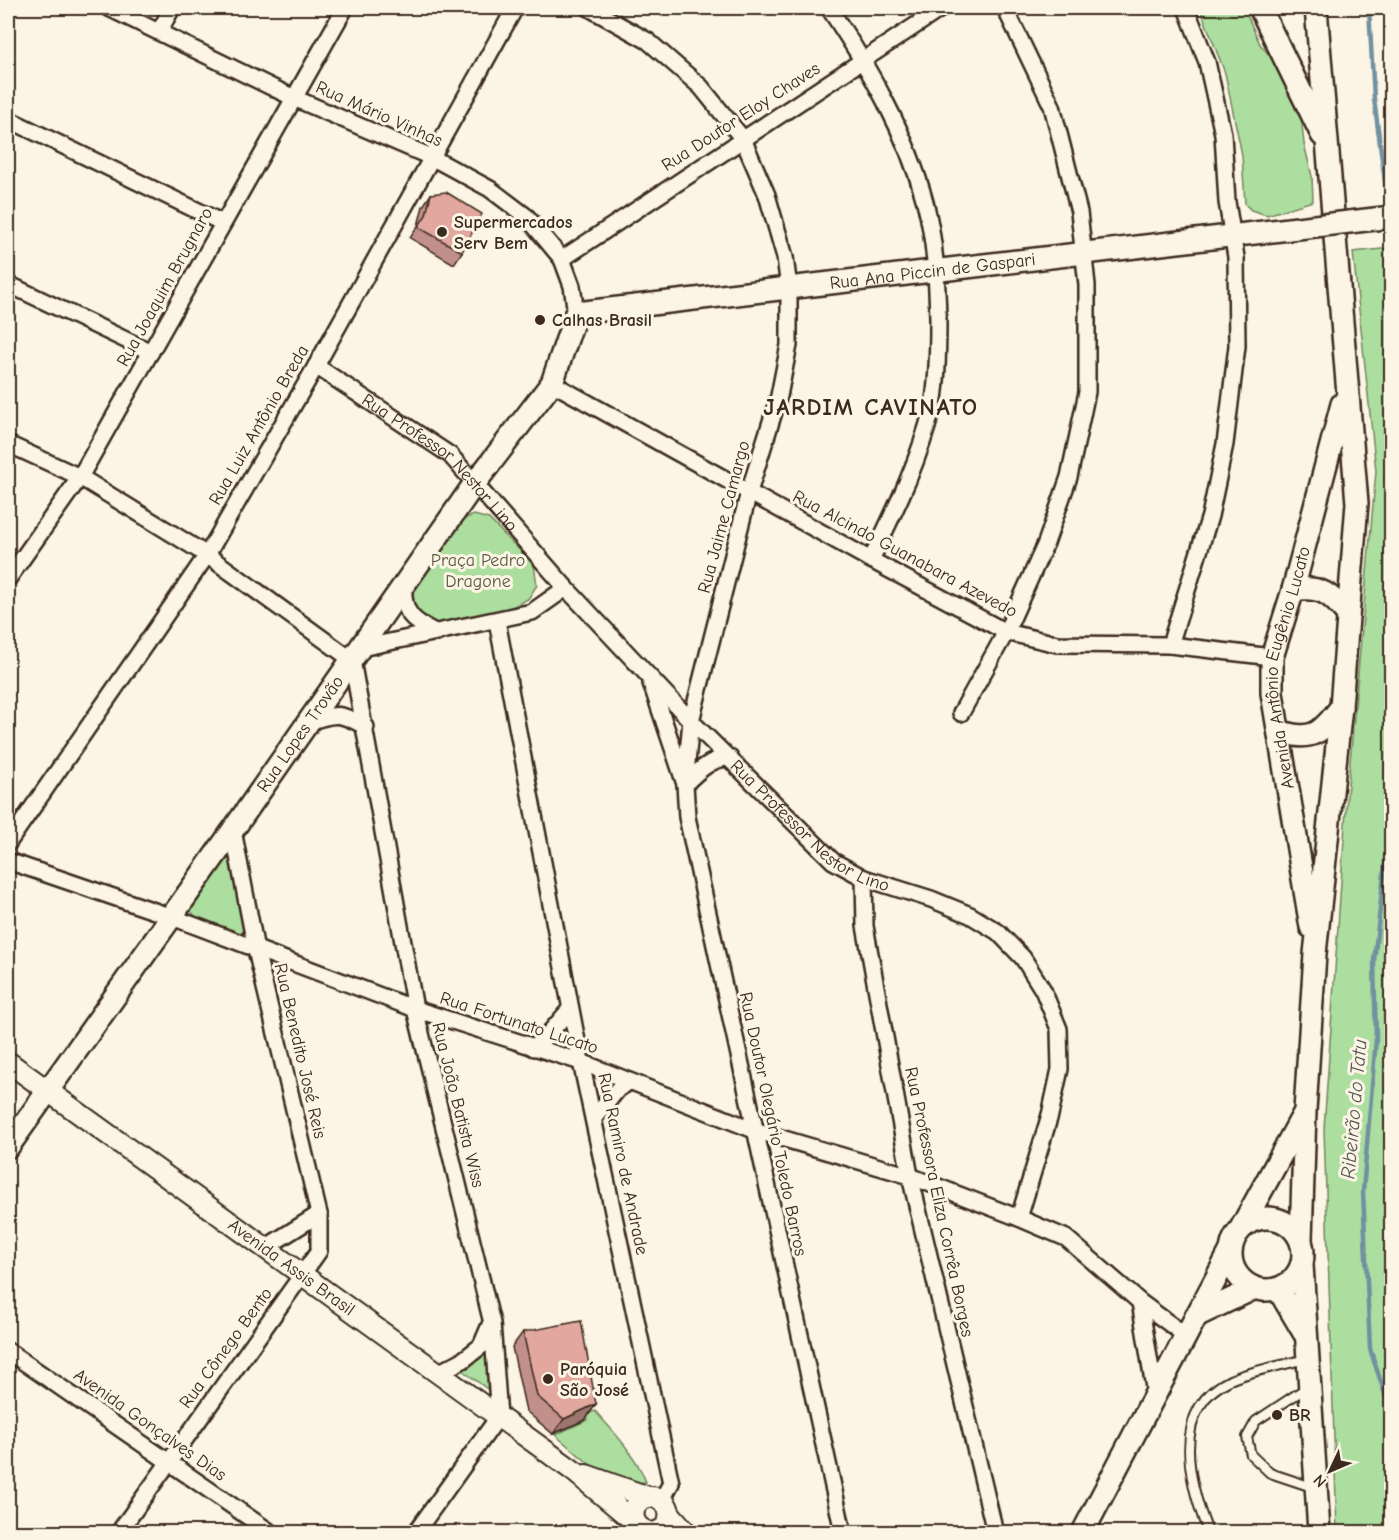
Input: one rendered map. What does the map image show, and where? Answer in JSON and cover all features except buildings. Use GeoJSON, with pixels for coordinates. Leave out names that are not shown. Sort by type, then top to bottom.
{"type":"FeatureCollection","features":[{"type":"Feature","properties":{"kind":"main road","name":"Avenida Antônio Eugênio Lucato"},"geometry":{"type":"LineString","coordinates":[[1260,8],[1296,77],[1329,150]]}},
{"type":"Feature","properties":{"kind":"main road","name":"Avenida Antônio Eugênio Lucato"},"geometry":{"type":"LineString","coordinates":[[1301,1240],[1305,1111],[1315,954],[1341,706],[1357,503],[1316,8]]}},
{"type":"Feature","properties":{"kind":"main road","name":"Rua Ana Piccin de Gaspari"},"geometry":{"type":"LineString","coordinates":[[576,313],[1392,217]]}},
{"type":"Feature","properties":{"kind":"main road","name":"Rua Lopes Trovão"},"geometry":{"type":"LineString","coordinates":[[8,1147],[357,654],[475,483],[552,382],[576,313]]}},
{"type":"Feature","properties":{"kind":"main road","name":"Avenida Antônio Eugênio Lucato"},"geometry":{"type":"LineString","coordinates":[[1315,954],[1272,693],[1272,657],[1321,489],[1347,386]]}},
{"type":"Feature","properties":{"kind":"main road"},"geometry":{"type":"LineString","coordinates":[[1293,590],[1304,588],[1320,590],[1336,600],[1348,615]]}},
{"type":"Feature","properties":{"kind":"main road"},"geometry":{"type":"LineString","coordinates":[[1279,731],[1295,737],[1318,732],[1341,706]]}},
{"type":"Feature","properties":{"kind":"main road","name":"Avenida Antônio Eugênio Lucato"},"geometry":{"type":"LineString","coordinates":[[1241,1228],[1305,1111]]}},
{"type":"Feature","properties":{"kind":"main road"},"geometry":{"type":"LineString","coordinates":[[1083,1533],[1231,1250],[1234,1238],[1241,1228],[1251,1221],[1263,1218],[1275,1218],[1293,1228],[1301,1240],[1304,1253],[1302,1265],[1319,1533]]}},
{"type":"Feature","properties":{"kind":"main road"},"geometry":{"type":"LineString","coordinates":[[1231,1250],[1232,1262],[1237,1274],[1245,1283],[1255,1288],[1278,1289],[1289,1283],[1297,1275],[1302,1265]]}},
{"type":"Feature","properties":{"kind":"main road"},"geometry":{"type":"LineString","coordinates":[[1196,1316],[1255,1288]]}},
{"type":"Feature","properties":{"kind":"main road"},"geometry":{"type":"LineString","coordinates":[[1278,1289],[1306,1336]]}},
{"type":"Feature","properties":{"kind":"street","name":"Rua Mário Vinhas"},"geometry":{"type":"LineString","coordinates":[[109,8],[294,98],[431,157],[490,189],[527,217],[562,259],[572,286],[576,313]]}},
{"type":"Feature","properties":{"kind":"street"},"geometry":{"type":"LineString","coordinates":[[159,32],[172,8]]}},
{"type":"Feature","properties":{"kind":"street","name":"Rua Joaquim Brugnaro"},"geometry":{"type":"LineString","coordinates":[[8,579],[80,477],[345,8]]}},
{"type":"Feature","properties":{"kind":"street","name":"Rua Luiz Antônio Breda"},"geometry":{"type":"LineString","coordinates":[[8,843],[207,555],[316,366],[515,8]]}},
{"type":"Feature","properties":{"kind":"street","name":"Rua Jaime Camargo"},"geometry":{"type":"LineString","coordinates":[[590,8],[648,41],[701,87],[743,139],[767,195],[785,257],[789,288],[789,345],[779,396],[749,492],[691,721]]}},
{"type":"Feature","properties":{"kind":"street"},"geometry":{"type":"LineString","coordinates":[[829,8],[864,59],[898,126],[925,202],[937,271],[938,339],[933,407],[909,480],[871,560]]}},
{"type":"Feature","properties":{"kind":"street","name":"Rua Doutor Eloy Chaves"},"geometry":{"type":"LineString","coordinates":[[562,259],[942,8]]}},
{"type":"Feature","properties":{"kind":"street"},"geometry":{"type":"LineString","coordinates":[[961,713],[1006,632],[1046,543],[1069,477],[1087,392],[1087,285],[1079,212],[1052,106],[1005,8]]}},
{"type":"Feature","properties":{"kind":"street"},"geometry":{"type":"LineString","coordinates":[[1170,645],[1210,516],[1225,444],[1237,346],[1236,257],[1227,202],[1223,134],[1206,62],[1186,8]]}},
{"type":"Feature","properties":{"kind":"street"},"geometry":{"type":"LineString","coordinates":[[8,119],[223,223]]}},
{"type":"Feature","properties":{"kind":"street"},"geometry":{"type":"LineString","coordinates":[[8,284],[151,352]]}},
{"type":"Feature","properties":{"kind":"street","name":"Rua Professor Nestor Lino"},"geometry":{"type":"LineString","coordinates":[[316,366],[450,455],[566,588],[649,677],[833,861],[864,878],[931,899],[970,915],[998,932],[1023,958],[1043,990],[1059,1029],[1060,1069],[1050,1115],[1019,1218]]}},
{"type":"Feature","properties":{"kind":"street","name":"Rua Alcindo Guanabara Azevedo"},"geometry":{"type":"LineString","coordinates":[[552,382],[871,560],[1006,632],[1057,644],[1170,645],[1272,657]]}},
{"type":"Feature","properties":{"kind":"street"},"geometry":{"type":"LineString","coordinates":[[8,444],[80,477],[207,555],[357,654],[436,633],[532,612],[566,588]]}},
{"type":"Feature","properties":{"kind":"street"},"geometry":{"type":"LineString","coordinates":[[404,586],[403,601],[409,614],[421,626],[436,633]]}},
{"type":"Feature","properties":{"kind":"street","name":"Rua Ramiro de Andrade"},"geometry":{"type":"LineString","coordinates":[[497,621],[570,1008],[671,1483],[660,1504]]}},
{"type":"Feature","properties":{"kind":"street","name":"Rua João Batista Wiss"},"geometry":{"type":"LineString","coordinates":[[357,654],[366,727],[415,1010],[492,1323],[499,1416]]}},
{"type":"Feature","properties":{"kind":"street"},"geometry":{"type":"LineString","coordinates":[[649,677],[685,784],[707,765],[723,758],[730,758]]}},
{"type":"Feature","properties":{"kind":"street"},"geometry":{"type":"LineString","coordinates":[[309,722],[329,715],[348,717],[366,727]]}},
{"type":"Feature","properties":{"kind":"street","name":"Rua Doutor Olegário Toledo Barros"},"geometry":{"type":"LineString","coordinates":[[691,721],[685,784],[687,817],[843,1533]]}},
{"type":"Feature","properties":{"kind":"street","name":"Rua Benedito José Reis"},"geometry":{"type":"LineString","coordinates":[[233,830],[256,950],[318,1214],[319,1251],[303,1275]]}},
{"type":"Feature","properties":{"kind":"street","name":"Rua Fortunato Lucato"},"geometry":{"type":"LineString","coordinates":[[8,861],[172,917],[415,1010],[581,1062],[754,1130],[910,1176],[1019,1218]]}},
{"type":"Feature","properties":{"kind":"street","name":"Rua Professora Eliza Corrêa Borges"},"geometry":{"type":"LineString","coordinates":[[864,878],[865,926],[910,1176],[995,1533]]}},
{"type":"Feature","properties":{"kind":"street"},"geometry":{"type":"LineString","coordinates":[[534,1048],[570,1008]]}},
{"type":"Feature","properties":{"kind":"street","name":"Avenida Assis Brasil"},"geometry":{"type":"LineString","coordinates":[[8,1062],[499,1416],[575,1472],[641,1527]]}},
{"type":"Feature","properties":{"kind":"street"},"geometry":{"type":"LineString","coordinates":[[594,1118],[618,1089],[629,1082]]}},
{"type":"Feature","properties":{"kind":"street"},"geometry":{"type":"LineString","coordinates":[[265,1248],[318,1214]]}},
{"type":"Feature","properties":{"kind":"street"},"geometry":{"type":"LineString","coordinates":[[1019,1218],[1066,1238],[1140,1302],[1185,1335]]}},
{"type":"Feature","properties":{"kind":"street","name":"Rua Cônego Bento"},"geometry":{"type":"LineString","coordinates":[[119,1533],[168,1461],[303,1275]]}},
{"type":"Feature","properties":{"kind":"street"},"geometry":{"type":"LineString","coordinates":[[1140,1302],[1155,1394]]}},
{"type":"Feature","properties":{"kind":"street"},"geometry":{"type":"LineString","coordinates":[[438,1373],[463,1360],[481,1346],[492,1323]]}},
{"type":"Feature","properties":{"kind":"street","name":"Avenida Gonçalves Dias"},"geometry":{"type":"LineString","coordinates":[[8,1350],[270,1533]]}},
{"type":"Feature","properties":{"kind":"street"},"geometry":{"type":"LineString","coordinates":[[416,1533],[499,1416]]}},
{"type":"Feature","properties":{"kind":"street","name":"Avenida Assis Brasil"},"geometry":{"type":"LineString","coordinates":[[575,1472],[660,1504]]}},
{"type":"Feature","properties":{"kind":"street"},"geometry":{"type":"LineString","coordinates":[[641,1527],[634,1511],[643,1498],[660,1504],[686,1533]]}},
{"type":"Feature","properties":{"kind":"street"},"geometry":{"type":"LineString","coordinates":[[656,1533],[668,1524],[660,1504]]}},
{"type":"Feature","properties":{"kind":"lane"},"geometry":{"type":"LineString","coordinates":[[1208,1533],[1192,1487],[1189,1470],[1191,1425],[1200,1405],[1211,1392],[1231,1380],[1308,1359]]}},
{"type":"Feature","properties":{"kind":"lane"},"geometry":{"type":"LineString","coordinates":[[1310,1386],[1256,1421],[1247,1437],[1251,1455],[1269,1473],[1317,1488]]}},
{"type":"Feature","properties":{"kind":"green space"},"geometry":{"type":"Polygon","coordinates":[[[1200,8],[1244,8],[1260,44],[1274,61],[1301,115],[1304,144],[1312,176],[1313,201],[1267,215],[1251,210],[1245,204],[1242,155],[1225,73],[1200,8]]]}},
{"type":"Feature","properties":{"kind":"green space"},"geometry":{"type":"Polygon","coordinates":[[[1391,248],[1392,1532],[1337,1532],[1324,1129],[1347,796],[1376,471],[1353,252],[1391,248]]]}},
{"type":"Feature","properties":{"kind":"green space","name":"Praça Pedro Dragone"},"geometry":{"type":"Polygon","coordinates":[[[474,515],[489,519],[534,565],[537,585],[528,599],[510,608],[434,624],[421,621],[408,595],[460,520],[474,515]]]}},
{"type":"Feature","properties":{"kind":"green space"},"geometry":{"type":"Polygon","coordinates":[[[225,856],[234,860],[246,929],[238,935],[195,916],[189,909],[225,856]]]}},
{"type":"Feature","properties":{"kind":"green space"},"geometry":{"type":"Polygon","coordinates":[[[481,1356],[489,1357],[494,1394],[462,1370],[481,1356]]]}},
{"type":"Feature","properties":{"kind":"green space"},"geometry":{"type":"Polygon","coordinates":[[[595,1411],[630,1453],[646,1482],[634,1483],[592,1466],[555,1435],[587,1420],[586,1414],[595,1411]]]}},
{"type":"Feature","properties":{"kind":"waterway","name":"Ribeirão do Tatu"},"geometry":{"type":"LineString","coordinates":[[1369,8],[1374,99],[1389,212]]}},
{"type":"Feature","properties":{"kind":"waterway","name":"Ribeirão do Tatu"},"geometry":{"type":"LineString","coordinates":[[1392,803],[1374,961],[1376,1039],[1363,1191],[1370,1349],[1392,1415]]}},
{"type":"Feature","properties":{"kind":"place","name":"Supermercados Serv Bem"},"geometry":{"type":"Point","coordinates":[442,232]}},
{"type":"Feature","properties":{"kind":"place","name":"Calhas Brasil"},"geometry":{"type":"Point","coordinates":[540,320]}},
{"type":"Feature","properties":{"kind":"place","name":"Paróquia São José"},"geometry":{"type":"Point","coordinates":[548,1379]}},
{"type":"Feature","properties":{"kind":"place","name":"BR"},"geometry":{"type":"Point","coordinates":[1277,1415]}},
{"type":"Feature","properties":{"kind":"district","name":"JARDIM CAVINATO"},"geometry":{"type":"Point","coordinates":[871,407]}}]}
